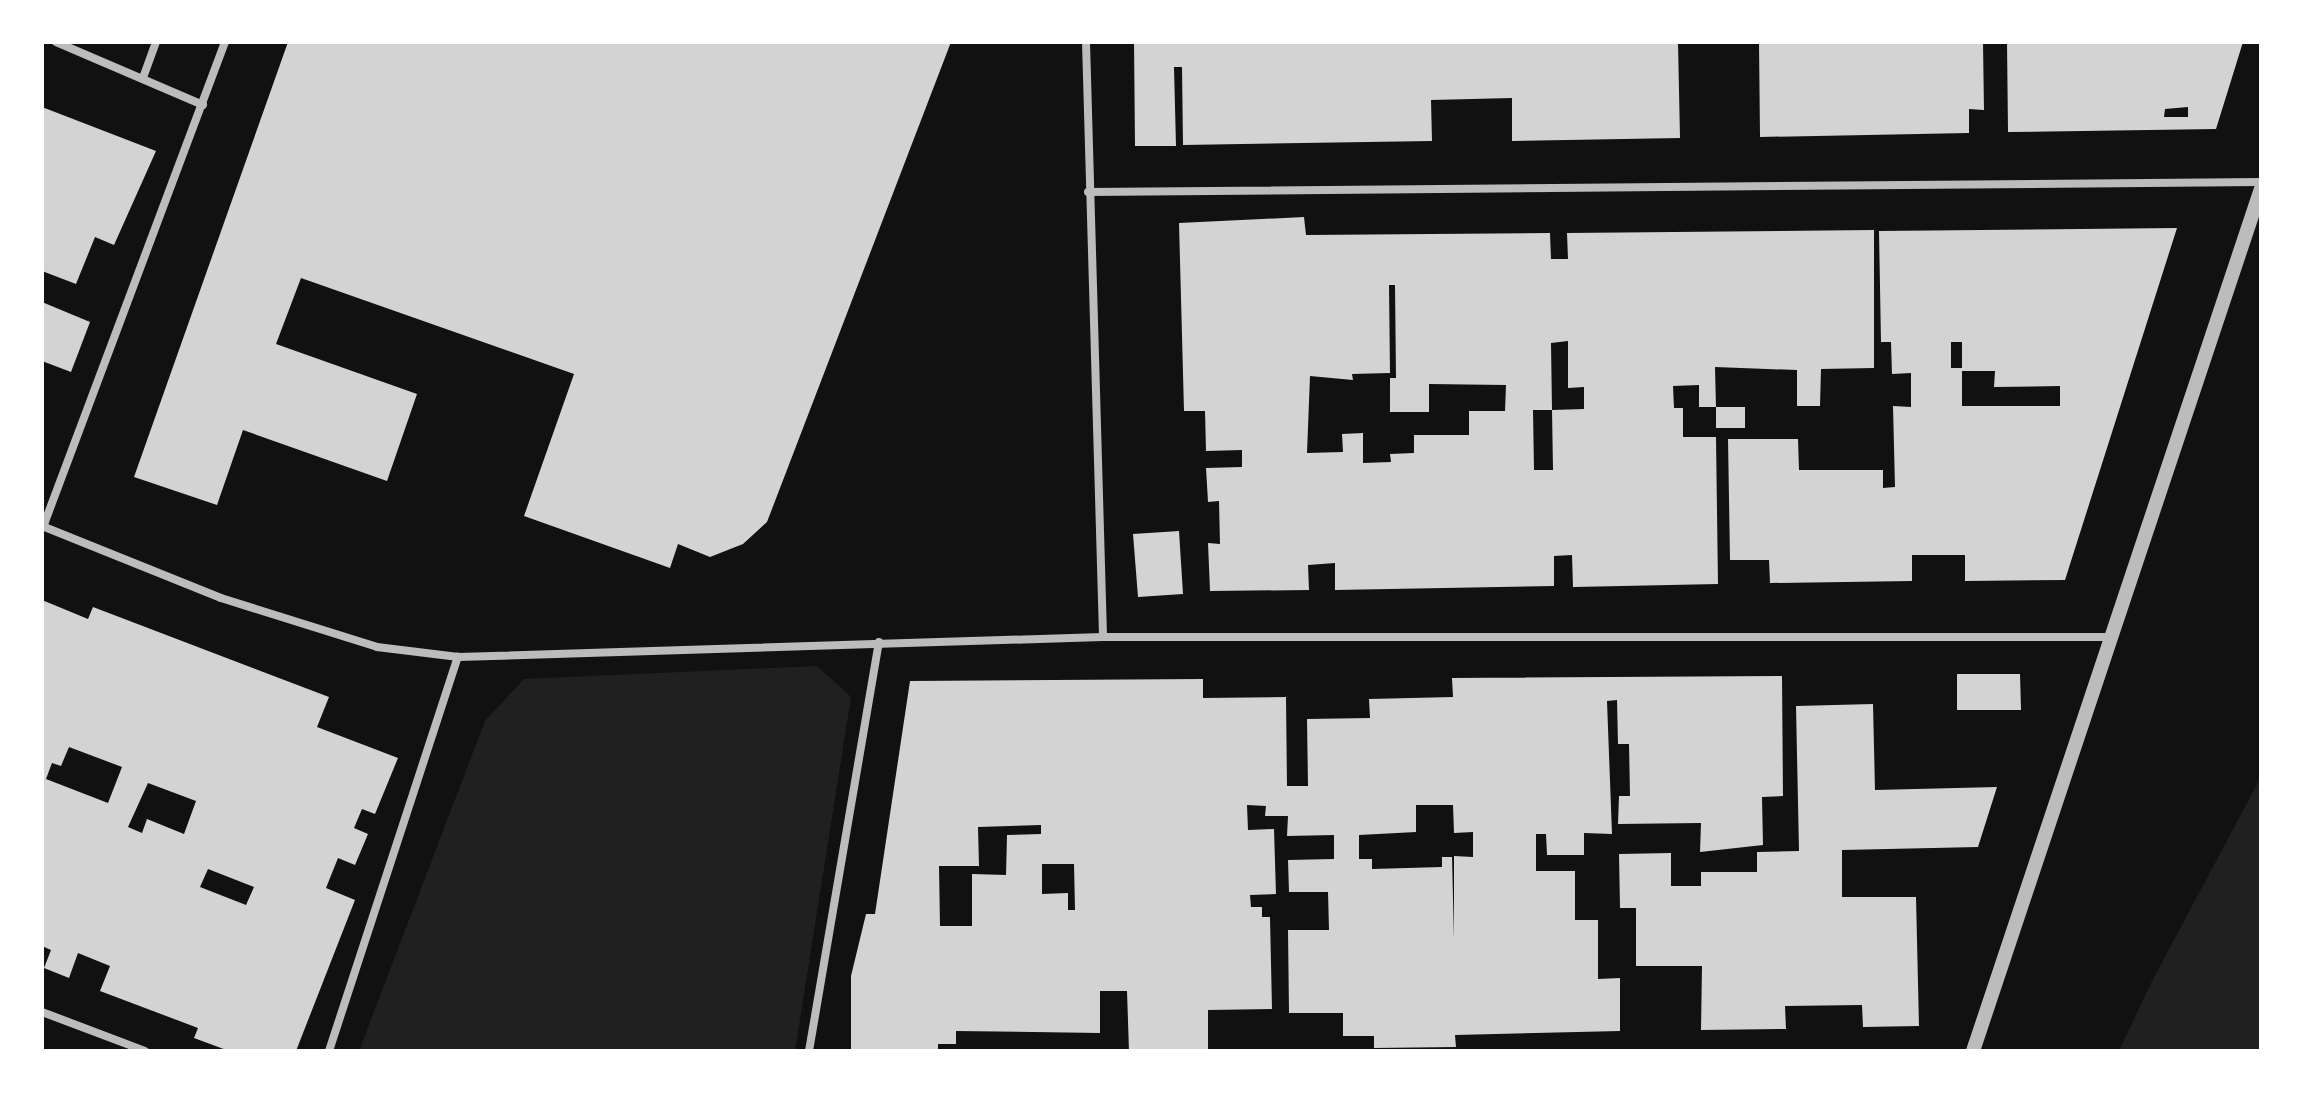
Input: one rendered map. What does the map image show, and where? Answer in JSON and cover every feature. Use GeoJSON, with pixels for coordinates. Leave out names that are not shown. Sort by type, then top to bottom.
{"type":"FeatureCollection","features":[{"type":"Feature","properties":{"kind":"street"},"geometry":{"type":"LineString","coordinates":[[56,42],[144,75],[203,105]]}},
{"type":"Feature","properties":{"kind":"street"},"geometry":{"type":"LineString","coordinates":[[144,75],[156,42]]}},
{"type":"Feature","properties":{"kind":"street"},"geometry":{"type":"LineString","coordinates":[[225,42],[42,526],[221,598],[363,643],[458,657],[1103,637],[2113,637]]}},
{"type":"Feature","properties":{"kind":"street"},"geometry":{"type":"LineString","coordinates":[[1086,42],[1103,637]]}},
{"type":"Feature","properties":{"kind":"street"},"geometry":{"type":"LineString","coordinates":[[1088,192],[2261,182]]}},
{"type":"Feature","properties":{"kind":"street"},"geometry":{"type":"LineString","coordinates":[[1973,1051],[2261,189]]}},
{"type":"Feature","properties":{"kind":"street"},"geometry":{"type":"LineString","coordinates":[[809,1051],[879,642]]}},
{"type":"Feature","properties":{"kind":"street"},"geometry":{"type":"LineString","coordinates":[[329,1051],[458,657]]}},
{"type":"Feature","properties":{"kind":"street"},"geometry":{"type":"LineString","coordinates":[[42,1012],[145,1051]]}},
{"type":"Feature","properties":{"kind":"shaded area"},"geometry":{"type":"Polygon","coordinates":[[[817,666],[851,697],[795,1051],[359,1051],[485,721],[524,679],[817,666]]]}},
{"type":"Feature","properties":{"kind":"shaded area"},"geometry":{"type":"Polygon","coordinates":[[[2261,777],[2261,1051],[2119,1051],[2151,983],[2261,777]]]}},
{"type":"Feature","properties":{"kind":"building"},"geometry":{"type":"Polygon","coordinates":[[[288,42],[951,42],[767,522],[743,544],[710,557],[678,544],[670,568],[524,516],[574,374],[301,278],[276,344],[417,394],[387,481],[243,430],[217,505],[134,477],[288,42]]]}},
{"type":"Feature","properties":{"kind":"building"},"geometry":{"type":"Polygon","coordinates":[[[1134,42],[1678,42],[1680,138],[1512,141],[1512,98],[1431,100],[1432,141],[1183,145],[1182,67],[1174,67],[1176,146],[1135,146],[1134,42]]]}},
{"type":"Feature","properties":{"kind":"building"},"geometry":{"type":"Polygon","coordinates":[[[1759,42],[1983,42],[1984,110],[1969,109],[1969,133],[1760,137],[1759,42]]]}},
{"type":"Feature","properties":{"kind":"building"},"geometry":{"type":"Polygon","coordinates":[[[2007,42],[2243,42],[2216,129],[2008,132],[2007,42]],[[2188,107],[2165,109],[2164,117],[2188,117],[2188,107]]]}},
{"type":"Feature","properties":{"kind":"building"},"geometry":{"type":"Polygon","coordinates":[[[42,107],[156,151],[114,245],[95,237],[76,284],[42,271],[42,107]]]}},
{"type":"Feature","properties":{"kind":"building"},"geometry":{"type":"Polygon","coordinates":[[[1304,217],[1306,235],[1550,233],[1551,259],[1568,259],[1567,233],[1874,230],[1874,368],[1821,369],[1820,406],[1797,406],[1797,370],[1715,367],[1716,407],[1699,407],[1699,385],[1673,386],[1674,408],[1683,408],[1683,437],[1716,437],[1718,584],[1573,587],[1572,555],[1554,556],[1554,586],[1335,590],[1335,563],[1308,565],[1309,590],[1210,591],[1208,543],[1220,544],[1219,501],[1208,502],[1206,468],[1242,467],[1242,450],[1206,451],[1205,411],[1184,411],[1179,223],[1304,217]],[[1389,285],[1390,373],[1352,374],[1353,380],[1310,376],[1307,453],[1343,452],[1342,434],[1363,433],[1363,463],[1391,462],[1390,454],[1414,453],[1414,435],[1469,435],[1469,411],[1505,411],[1506,385],[1429,384],[1429,412],[1390,412],[1390,378],[1396,378],[1395,285],[1389,285]],[[1568,341],[1551,343],[1552,410],[1584,409],[1584,387],[1568,388],[1568,341]],[[1533,410],[1534,470],[1553,470],[1552,410],[1533,410]]]}},
{"type":"Feature","properties":{"kind":"building"},"geometry":{"type":"Polygon","coordinates":[[[2177,228],[2065,580],[1965,581],[1965,555],[1912,555],[1912,581],[1770,583],[1769,560],[1730,560],[1728,439],[1798,439],[1799,470],[1883,470],[1883,488],[1895,487],[1893,406],[1911,407],[1911,373],[1892,374],[1891,342],[1881,342],[1879,231],[2177,228]],[[1951,342],[1951,368],[1962,368],[1962,342],[1951,342]],[[1962,371],[1962,406],[2060,406],[2060,386],[1994,387],[1995,371],[1962,371]]]}},
{"type":"Feature","properties":{"kind":"building"},"geometry":{"type":"Polygon","coordinates":[[[42,302],[90,322],[71,372],[42,361],[42,302]]]}},
{"type":"Feature","properties":{"kind":"building"},"geometry":{"type":"Polygon","coordinates":[[[1716,407],[1745,407],[1745,428],[1716,428],[1716,407]]]}},
{"type":"Feature","properties":{"kind":"building"},"geometry":{"type":"Polygon","coordinates":[[[1179,531],[1183,594],[1138,597],[1133,534],[1179,531]]]}},
{"type":"Feature","properties":{"kind":"building"},"geometry":{"type":"Polygon","coordinates":[[[42,600],[88,619],[93,607],[329,697],[317,727],[398,758],[375,814],[362,809],[354,828],[368,834],[355,865],[338,858],[326,888],[355,900],[296,1051],[229,1051],[194,1038],[198,1028],[100,991],[110,966],[78,953],[69,978],[44,968],[51,950],[42,946],[42,600]],[[69,747],[61,766],[52,763],[46,779],[108,803],[122,767],[69,747]],[[148,783],[128,827],[142,833],[147,819],[184,834],[196,801],[148,783]],[[208,869],[200,887],[246,905],[254,887],[208,869]]]}},
{"type":"Feature","properties":{"kind":"building"},"geometry":{"type":"Polygon","coordinates":[[[1957,674],[2020,674],[2021,710],[1957,710],[1957,674]]]}},
{"type":"Feature","properties":{"kind":"building"},"geometry":{"type":"Polygon","coordinates":[[[1782,676],[1783,796],[1762,797],[1763,845],[1700,852],[1701,823],[1618,824],[1619,796],[1630,796],[1629,744],[1618,744],[1617,700],[1607,701],[1612,834],[1584,833],[1584,855],[1547,855],[1546,834],[1536,834],[1536,871],[1575,871],[1575,920],[1598,920],[1598,979],[1620,978],[1620,1031],[1455,1035],[1456,1047],[1374,1048],[1374,1036],[1343,1036],[1343,1013],[1289,1013],[1288,930],[1329,930],[1328,892],[1289,892],[1288,860],[1334,859],[1334,835],[1287,836],[1288,816],[1265,816],[1266,806],[1247,805],[1248,830],[1274,829],[1276,894],[1250,895],[1251,907],[1262,907],[1262,917],[1270,917],[1272,1009],[1208,1010],[1208,1051],[1129,1051],[1127,991],[1100,991],[1100,1033],[956,1031],[956,1044],[938,1044],[938,1051],[851,1051],[851,976],[866,914],[875,914],[910,681],[1203,679],[1203,698],[1286,697],[1287,786],[1308,786],[1307,719],[1370,718],[1369,699],[1453,697],[1452,678],[1782,676]],[[1416,805],[1416,832],[1359,835],[1359,859],[1372,859],[1372,869],[1442,867],[1442,857],[1452,857],[1454,939],[1454,856],[1473,857],[1473,832],[1454,833],[1453,805],[1416,805]],[[1041,825],[978,827],[979,866],[939,866],[940,926],[972,926],[972,874],[1006,875],[1007,835],[1041,834],[1041,825]],[[1042,864],[1042,894],[1068,893],[1068,910],[1075,910],[1074,864],[1042,864]]]}},
{"type":"Feature","properties":{"kind":"building"},"geometry":{"type":"Polygon","coordinates":[[[1873,704],[1875,790],[1997,787],[1978,847],[1842,850],[1842,897],[1916,897],[1919,1026],[1863,1027],[1862,1005],[1785,1006],[1786,1029],[1701,1030],[1702,966],[1636,966],[1636,908],[1620,908],[1619,854],[1671,853],[1671,886],[1701,886],[1701,872],[1757,872],[1757,852],[1799,851],[1796,706],[1873,704]]]}}]}
